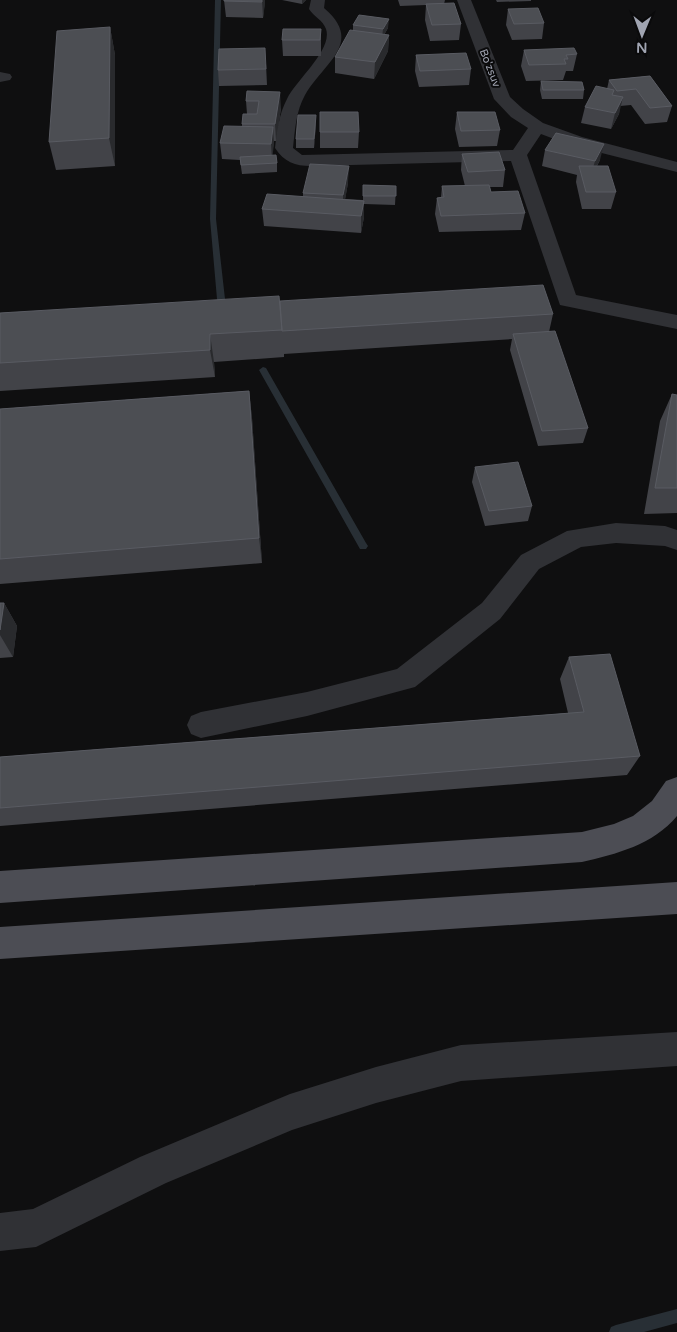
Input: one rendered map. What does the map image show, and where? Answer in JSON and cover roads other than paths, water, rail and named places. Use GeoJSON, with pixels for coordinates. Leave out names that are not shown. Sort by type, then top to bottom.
{"type":"FeatureCollection","features":[{"type":"Feature","properties":{"kind":"main road"},"geometry":{"type":"LineString","coordinates":[[0,887],[582,847],[610,841],[637,830],[660,814],[677,791]]}},
{"type":"Feature","properties":{"kind":"main road"},"geometry":{"type":"LineString","coordinates":[[0,943],[677,898]]}},
{"type":"Feature","properties":{"kind":"street"},"geometry":{"type":"LineString","coordinates":[[318,0],[316,9],[326,15],[330,21],[335,40],[329,54],[298,92],[290,111],[284,148],[291,157],[311,161],[518,155]]}},
{"type":"Feature","properties":{"kind":"street","name":"Bo'zsuv"},"geometry":{"type":"LineString","coordinates":[[464,0],[502,99],[517,113],[537,127],[619,153],[677,167]]}},
{"type":"Feature","properties":{"kind":"street"},"geometry":{"type":"LineString","coordinates":[[518,155],[537,127]]}},
{"type":"Feature","properties":{"kind":"street"},"geometry":{"type":"LineString","coordinates":[[518,155],[567,300],[677,322]]}},
{"type":"Feature","properties":{"kind":"street"},"geometry":{"type":"LineString","coordinates":[[201,725],[307,704],[405,679],[492,612],[530,562],[576,538],[616,533],[665,536],[677,540]]}},
{"type":"Feature","properties":{"kind":"street"},"geometry":{"type":"LineString","coordinates":[[0,1232],[36,1228],[153,1170],[290,1112],[376,1085],[461,1063],[677,1049]]}},
{"type":"Feature","properties":{"kind":"waterway"},"geometry":{"type":"LineString","coordinates":[[218,0],[213,219],[221,299],[228,311]]}},
{"type":"Feature","properties":{"kind":"waterway"},"geometry":{"type":"LineString","coordinates":[[263,370],[363,546]]}},
{"type":"Feature","properties":{"kind":"waterway"},"geometry":{"type":"LineString","coordinates":[[616,1332],[677,1316]]}}]}
